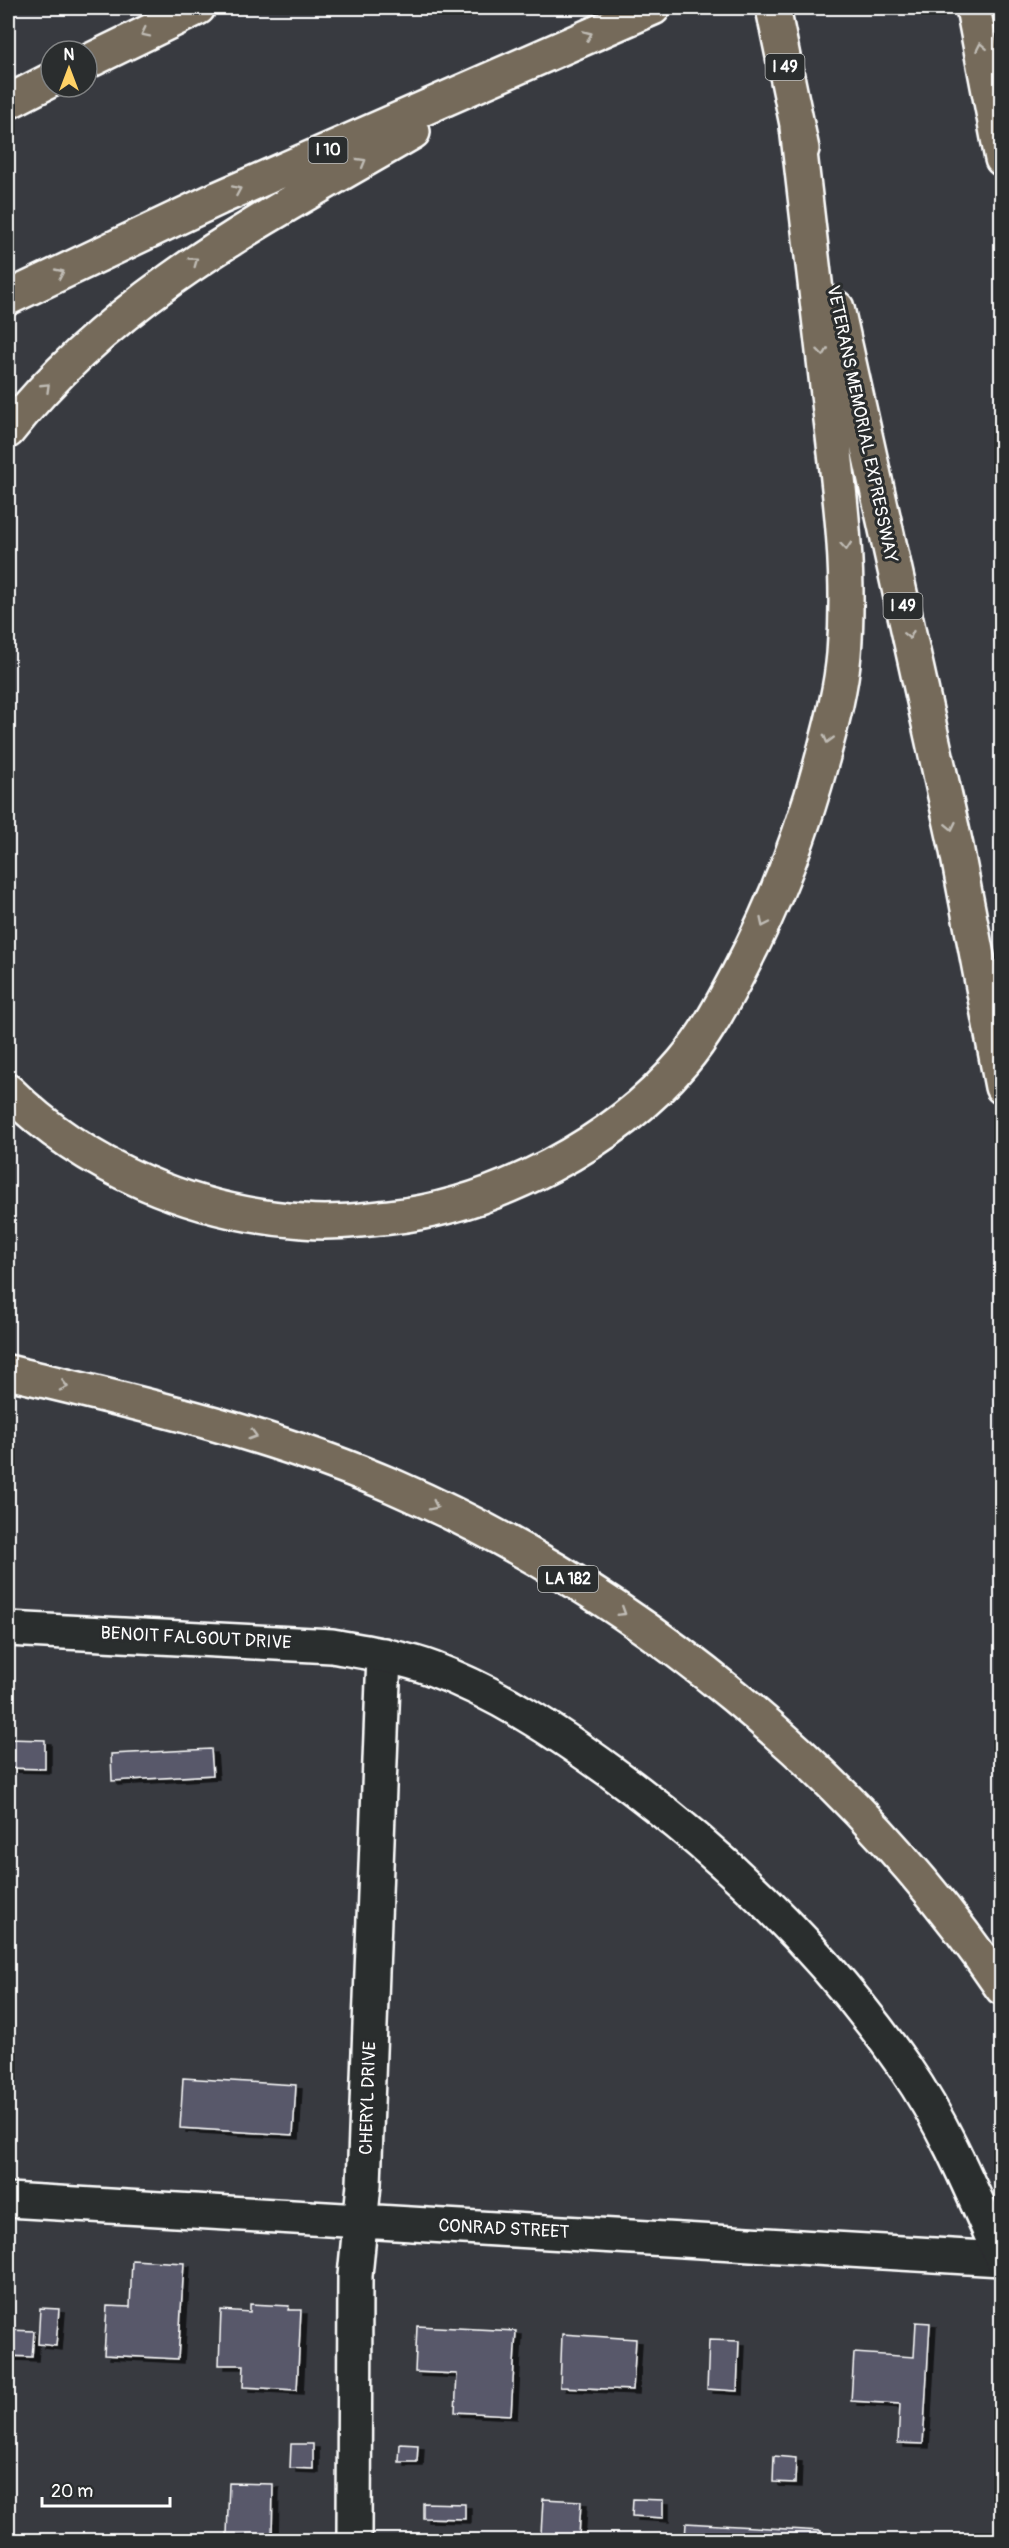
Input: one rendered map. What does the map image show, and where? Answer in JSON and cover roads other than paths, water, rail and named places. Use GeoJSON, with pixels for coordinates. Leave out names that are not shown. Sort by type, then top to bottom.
{"type":"FeatureCollection","features":[{"type":"Feature","properties":{"kind":"highway"},"geometry":{"type":"LineString","coordinates":[[99,56],[198,8]]}},
{"type":"Feature","properties":{"kind":"highway","name":"I 10"},"geometry":{"type":"LineString","coordinates":[[8,298],[219,198],[653,8]]}},
{"type":"Feature","properties":{"kind":"highway","name":"VETERANS MEMORIAL EXPRESSWAY"},"geometry":{"type":"LineString","coordinates":[[773,8],[797,127],[956,846],[1002,1087]]}},
{"type":"Feature","properties":{"kind":"highway"},"geometry":{"type":"LineString","coordinates":[[973,8],[1002,159]]}},
{"type":"Feature","properties":{"kind":"highway"},"geometry":{"type":"LineString","coordinates":[[8,431],[32,400],[116,319],[205,254],[551,51]]}},
{"type":"Feature","properties":{"kind":"highway"},"geometry":{"type":"LineString","coordinates":[[8,102],[39,86]]}},
{"type":"Feature","properties":{"kind":"highway"},"geometry":{"type":"LineString","coordinates":[[988,87],[1002,132]]}},
{"type":"Feature","properties":{"kind":"highway"},"geometry":{"type":"LineString","coordinates":[[8,1091],[58,1132],[113,1168],[176,1196],[259,1216],[306,1222],[349,1221],[420,1214],[502,1188],[543,1169],[601,1135],[644,1101],[682,1063],[719,1010],[764,925],[793,855],[812,799],[836,707],[844,655],[847,552],[797,127]]}},
{"type":"Feature","properties":{"kind":"highway","name":"LA 182"},"geometry":{"type":"LineString","coordinates":[[8,1372],[140,1403],[261,1437],[394,1487],[513,1545],[635,1620],[777,1731],[842,1795],[943,1907],[1002,1988]]}},
{"type":"Feature","properties":{"kind":"street","name":"BENOIT FALGOUT DRIVE"},"geometry":{"type":"LineString","coordinates":[[8,1629],[237,1639],[332,1646],[384,1655],[432,1669],[478,1688],[524,1713],[587,1754],[654,1803],[722,1860],[784,1919],[844,1987],[907,2070],[955,2153],[1001,2259]]}},
{"type":"Feature","properties":{"kind":"street","name":"CHERYL DRIVE"},"geometry":{"type":"LineString","coordinates":[[354,2541],[355,2276],[364,2184],[384,1655]]}},
{"type":"Feature","properties":{"kind":"street","name":"CONRAD STREET"},"geometry":{"type":"LineString","coordinates":[[8,2200],[1001,2259]]}}]}
